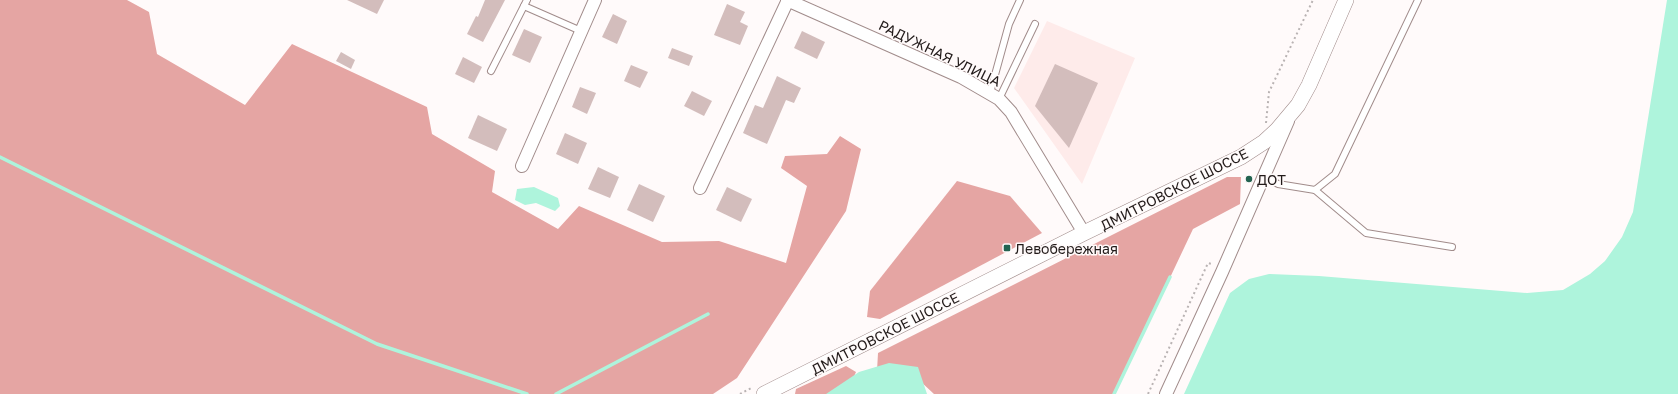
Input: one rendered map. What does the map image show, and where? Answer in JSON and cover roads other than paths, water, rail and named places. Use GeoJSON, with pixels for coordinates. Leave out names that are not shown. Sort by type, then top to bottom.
{"type":"FeatureCollection","features":[{"type":"Feature","properties":{"kind":"street"},"geometry":{"type":"LineString","coordinates":[[522,166],[580,31],[595,0]]}},
{"type":"Feature","properties":{"kind":"street"},"geometry":{"type":"LineString","coordinates":[[700,188],[788,0]]}},
{"type":"Feature","properties":{"kind":"street","name":"РАДУЖНАЯ УЛИЦА"},"geometry":{"type":"LineString","coordinates":[[788,0],[960,77],[994,96],[1010,112],[1084,233]]}},
{"type":"Feature","properties":{"kind":"street","name":"ДМИТРОВСКОЕ ШОССЕ"},"geometry":{"type":"LineString","coordinates":[[764,394],[1084,233],[1241,157],[1264,142],[1290,117],[1309,85],[1346,0]]}},
{"type":"Feature","properties":{"kind":"street"},"geometry":{"type":"LineString","coordinates":[[1166,394],[1290,117]]}},
{"type":"Feature","properties":{"kind":"lane"},"geometry":{"type":"LineString","coordinates":[[994,96],[1009,24],[1020,0]]}},
{"type":"Feature","properties":{"kind":"lane"},"geometry":{"type":"LineString","coordinates":[[1315,190],[1335,174],[1418,0]]}},
{"type":"Feature","properties":{"kind":"lane"},"geometry":{"type":"LineString","coordinates":[[491,71],[526,3],[580,31]]}},
{"type":"Feature","properties":{"kind":"lane"},"geometry":{"type":"LineString","coordinates":[[994,96],[1035,24]]}},
{"type":"Feature","properties":{"kind":"lane"},"geometry":{"type":"LineString","coordinates":[[1264,176],[1278,184],[1315,190],[1366,233],[1452,247]]}},
{"type":"Feature","properties":{"kind":"waterway"},"geometry":{"type":"LineString","coordinates":[[0,157],[377,344],[527,394]]}},
{"type":"Feature","properties":{"kind":"waterway"},"geometry":{"type":"LineString","coordinates":[[1114,394],[1170,277]]}},
{"type":"Feature","properties":{"kind":"waterway"},"geometry":{"type":"LineString","coordinates":[[556,394],[708,314]]}},
{"type":"Feature","properties":{"kind":"place","name":"ДОТ"},"geometry":{"type":"Point","coordinates":[1249,179]}},
{"type":"Feature","properties":{"kind":"place","name":"Левобережная"},"geometry":{"type":"Point","coordinates":[1007,248]}}]}
